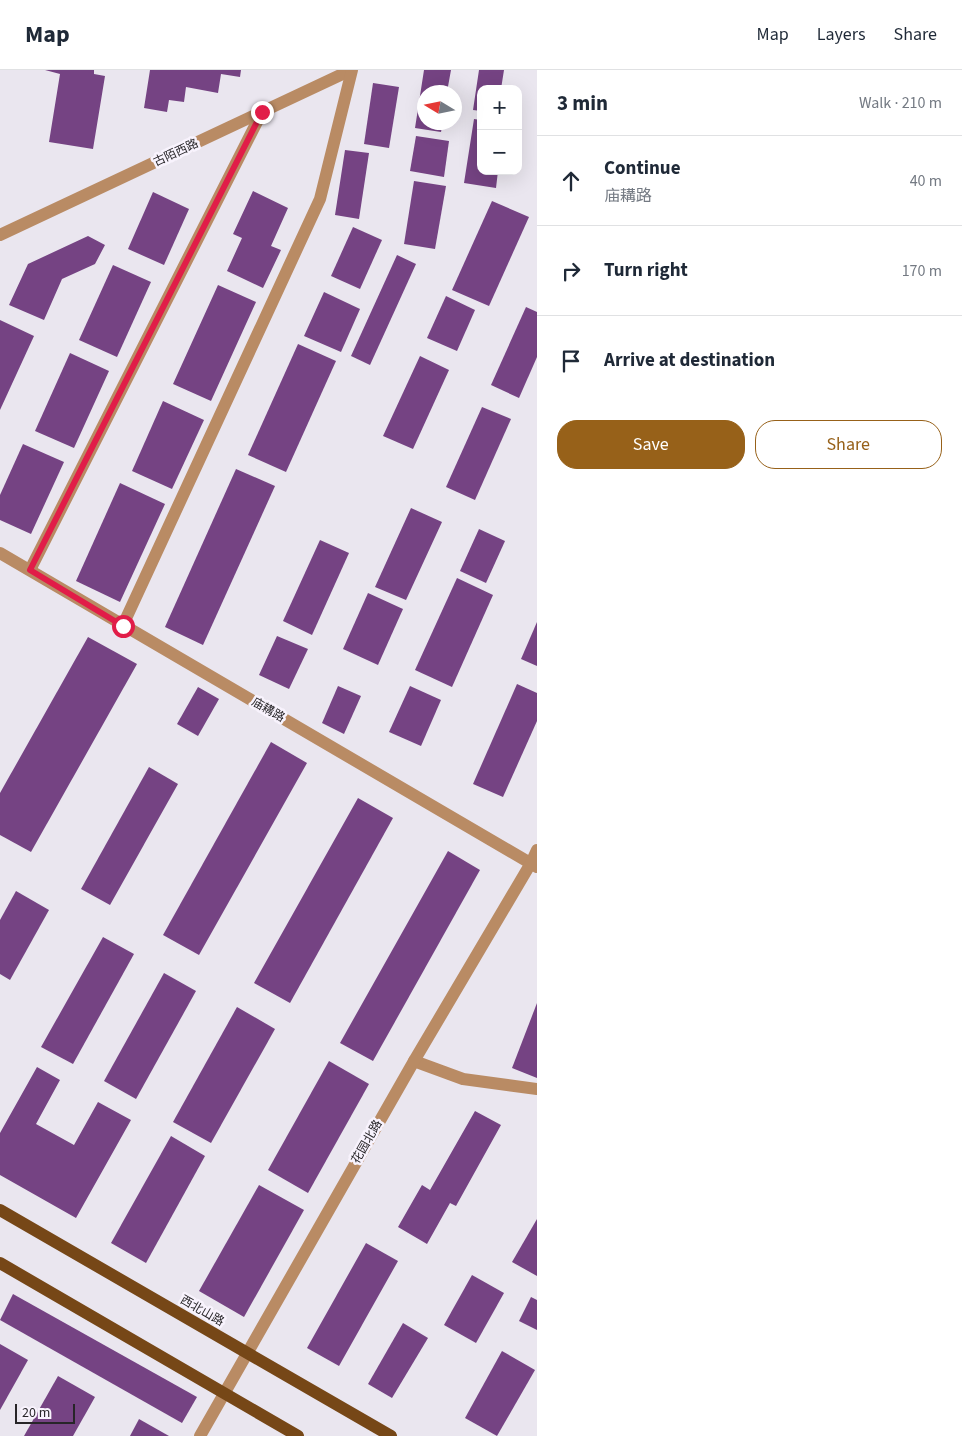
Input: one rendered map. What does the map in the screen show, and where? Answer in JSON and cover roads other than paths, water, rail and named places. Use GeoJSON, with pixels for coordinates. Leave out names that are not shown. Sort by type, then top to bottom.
{"type":"FeatureCollection","features":[{"type":"Feature","properties":{"kind":"main road","name":"西北山路"},"geometry":{"type":"LineString","coordinates":[[0,1210],[391,1436]]}},
{"type":"Feature","properties":{"kind":"main road"},"geometry":{"type":"LineString","coordinates":[[0,1263],[298,1436]]}},
{"type":"Feature","properties":{"kind":"street","name":"古陌西路"},"geometry":{"type":"LineString","coordinates":[[0,235],[352,70]]}},
{"type":"Feature","properties":{"kind":"street"},"geometry":{"type":"LineString","coordinates":[[123,626],[320,199],[352,70]]}},
{"type":"Feature","properties":{"kind":"street"},"geometry":{"type":"LineString","coordinates":[[30,570],[262,112]]}},
{"type":"Feature","properties":{"kind":"street","name":"庙耩路"},"geometry":{"type":"LineString","coordinates":[[0,553],[534,865]]}},
{"type":"Feature","properties":{"kind":"street","name":"花园北路"},"geometry":{"type":"LineString","coordinates":[[200,1436],[414,1061],[534,865],[537,850]]}},
{"type":"Feature","properties":{"kind":"street"},"geometry":{"type":"LineString","coordinates":[[414,1061],[463,1079],[537,1089]]}}]}
